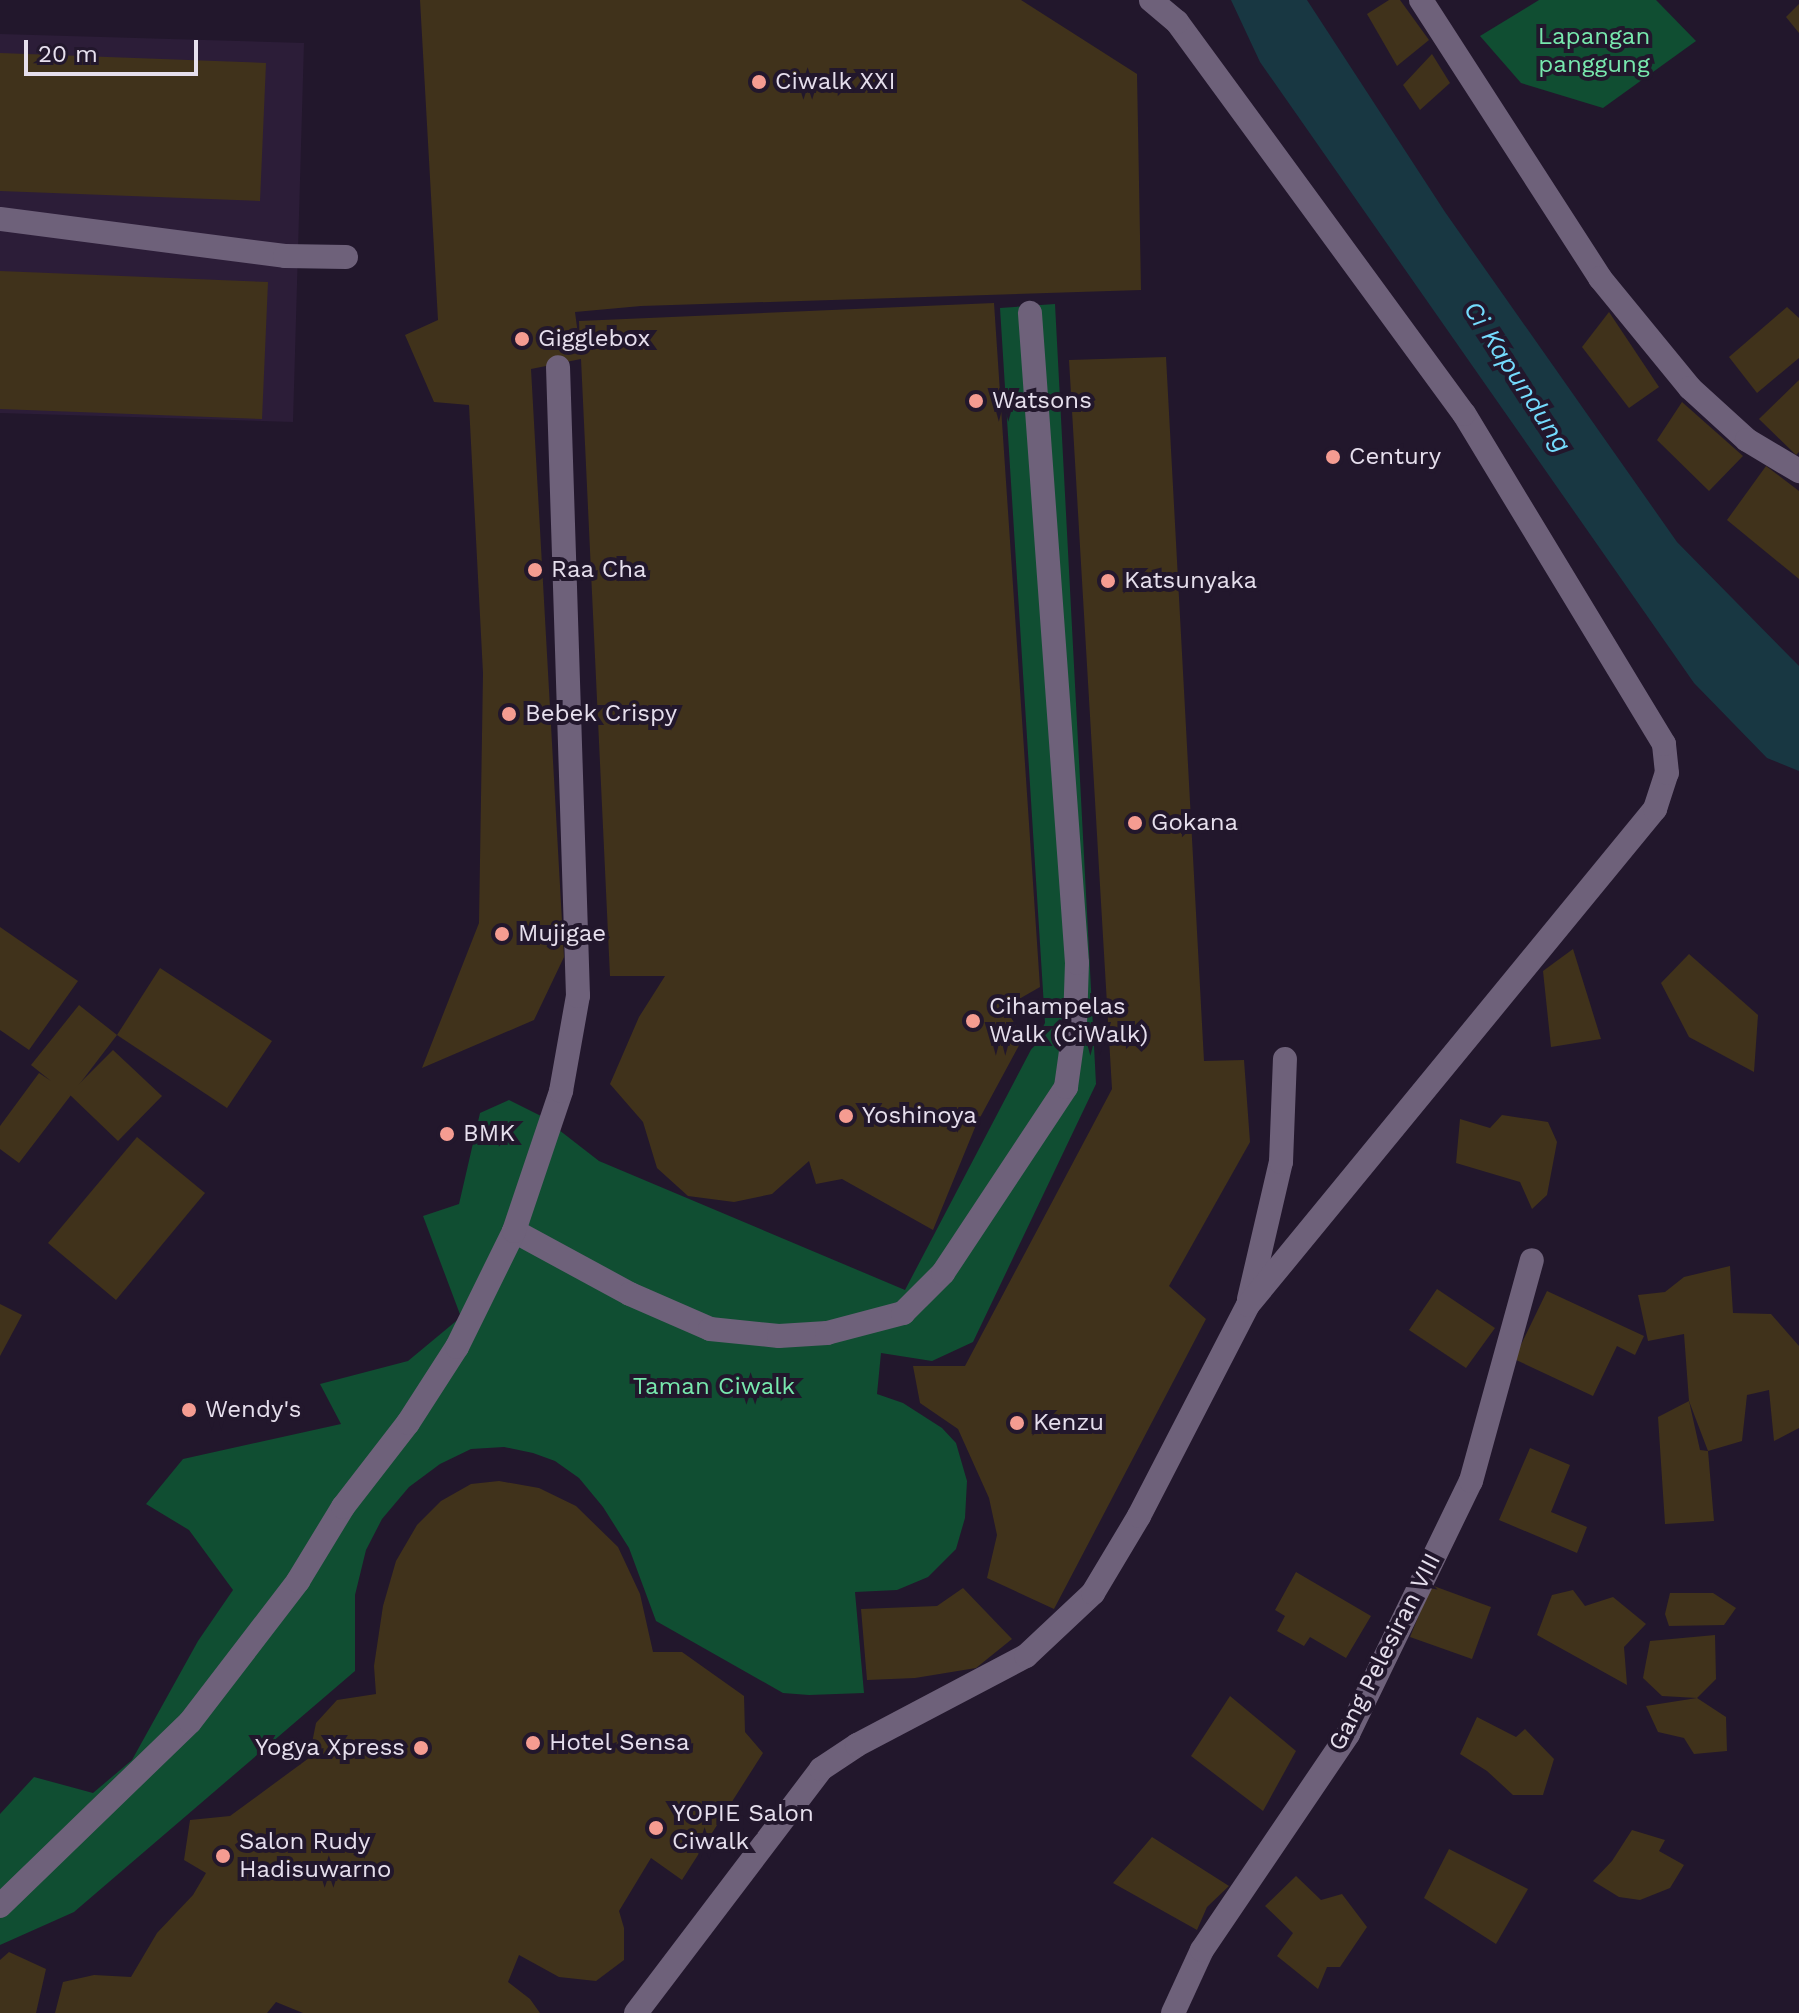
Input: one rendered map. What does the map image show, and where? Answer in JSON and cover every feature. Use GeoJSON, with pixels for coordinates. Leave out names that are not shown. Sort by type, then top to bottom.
{"type":"FeatureCollection","features":[{"type":"Feature","properties":{"kind":"street"},"geometry":{"type":"LineString","coordinates":[[636,2013],[821,1769],[857,1745],[1026,1656],[1093,1593],[1139,1516],[1248,1305],[1655,809],[1667,773],[1664,744],[1464,414],[1177,22],[1151,0]]}},
{"type":"Feature","properties":{"kind":"street"},"geometry":{"type":"LineString","coordinates":[[1421,0],[1600,278],[1690,388],[1747,440],[1799,471]]}},
{"type":"Feature","properties":{"kind":"street"},"geometry":{"type":"LineString","coordinates":[[0,219],[285,256],[346,257]]}},
{"type":"Feature","properties":{"kind":"street"},"geometry":{"type":"LineString","coordinates":[[514,1231],[630,1294],[710,1329],[779,1336],[827,1333],[903,1313],[943,1273],[1066,1087],[1075,1023],[1077,963],[1030,313]]}},
{"type":"Feature","properties":{"kind":"street"},"geometry":{"type":"LineString","coordinates":[[0,1906],[190,1722],[298,1581],[343,1507],[408,1423],[457,1347],[514,1231],[561,1091],[578,996],[558,367]]}},
{"type":"Feature","properties":{"kind":"street"},"geometry":{"type":"LineString","coordinates":[[1248,1305],[1281,1162],[1285,1059]]}},
{"type":"Feature","properties":{"kind":"street","name":"Gang Pelesiran VIII"},"geometry":{"type":"LineString","coordinates":[[1173,2013],[1202,1950],[1348,1734],[1471,1481],[1532,1260]]}},
{"type":"Feature","properties":{"kind":"shaded area"},"geometry":{"type":"Polygon","coordinates":[[[0,34],[304,43],[293,422],[0,413],[0,34]]]}},
{"type":"Feature","properties":{"kind":"green space","name":"Lapangan panggung"},"geometry":{"type":"Polygon","coordinates":[[[1539,0],[1656,0],[1696,41],[1603,108],[1521,83],[1480,36],[1539,0]]]}},
{"type":"Feature","properties":{"kind":"green space","name":"Taman Ciwalk"},"geometry":{"type":"Polygon","coordinates":[[[1055,304],[1096,1084],[973,1342],[932,1361],[881,1353],[877,1394],[903,1403],[942,1428],[956,1443],[967,1481],[965,1518],[956,1549],[928,1577],[897,1590],[855,1592],[864,1693],[783,1693],[656,1621],[629,1548],[603,1507],[579,1478],[555,1461],[533,1453],[504,1447],[471,1449],[440,1464],[409,1487],[382,1519],[366,1550],[355,1595],[355,1671],[74,1912],[0,1945],[0,1814],[34,1777],[93,1793],[132,1760],[198,1641],[233,1590],[189,1530],[146,1504],[183,1459],[341,1424],[320,1384],[408,1361],[461,1317],[423,1216],[459,1204],[480,1113],[509,1100],[541,1116],[599,1161],[905,1290],[1045,1023],[1000,308],[1055,304]]]}},
{"type":"Feature","properties":{"kind":"water","name":"Ci Kapundung"},"geometry":{"type":"Polygon","coordinates":[[[1231,0],[1307,0],[1445,212],[1677,542],[1799,666],[1799,771],[1767,758],[1694,683],[1260,62],[1231,0]]]}},
{"type":"Feature","properties":{"kind":"building"},"geometry":{"type":"Polygon","coordinates":[[[420,0],[1021,0],[1137,74],[1141,290],[641,306],[575,312],[580,350],[579,321],[994,303],[1040,987],[1005,1007],[1023,1038],[976,1125],[933,1230],[842,1179],[816,1184],[809,1161],[772,1194],[734,1202],[688,1196],[657,1168],[643,1122],[610,1084],[639,1017],[665,976],[610,976],[581,359],[531,369],[564,957],[534,1020],[422,1068],[479,923],[483,673],[469,405],[434,402],[405,335],[438,320],[420,0]]]}},
{"type":"Feature","properties":{"kind":"building"},"geometry":{"type":"Polygon","coordinates":[[[1389,0],[1400,0],[1429,40],[1397,66],[1367,14],[1389,0]]]}},
{"type":"Feature","properties":{"kind":"building"},"geometry":{"type":"Polygon","coordinates":[[[1799,4],[1799,33],[1786,17],[1799,4]]]}},
{"type":"Feature","properties":{"kind":"building"},"geometry":{"type":"Polygon","coordinates":[[[0,53],[266,63],[260,201],[0,191],[0,53]]]}},
{"type":"Feature","properties":{"kind":"building"},"geometry":{"type":"Polygon","coordinates":[[[1432,54],[1450,83],[1420,110],[1403,85],[1432,54]]]}},
{"type":"Feature","properties":{"kind":"building"},"geometry":{"type":"Polygon","coordinates":[[[0,271],[268,282],[262,419],[0,409],[0,271]]]}},
{"type":"Feature","properties":{"kind":"building"},"geometry":{"type":"Polygon","coordinates":[[[1787,307],[1799,318],[1799,358],[1757,393],[1729,357],[1787,307]]]}},
{"type":"Feature","properties":{"kind":"building"},"geometry":{"type":"Polygon","coordinates":[[[1609,312],[1659,387],[1629,408],[1582,347],[1609,312]]]}},
{"type":"Feature","properties":{"kind":"building"},"geometry":{"type":"Polygon","coordinates":[[[1166,357],[1204,1061],[1244,1060],[1250,1142],[1169,1286],[1206,1319],[1054,1609],[987,1578],[997,1535],[989,1498],[958,1429],[920,1403],[913,1366],[965,1366],[1112,1089],[1069,360],[1166,357]]]}},
{"type":"Feature","properties":{"kind":"building"},"geometry":{"type":"Polygon","coordinates":[[[1799,380],[1799,452],[1796,455],[1759,419],[1799,380]]]}},
{"type":"Feature","properties":{"kind":"building"},"geometry":{"type":"Polygon","coordinates":[[[1682,402],[1743,456],[1709,491],[1657,440],[1682,402]]]}},
{"type":"Feature","properties":{"kind":"building"},"geometry":{"type":"Polygon","coordinates":[[[1766,466],[1799,491],[1799,579],[1727,520],[1766,466]]]}},
{"type":"Feature","properties":{"kind":"building"},"geometry":{"type":"Polygon","coordinates":[[[0,927],[78,981],[29,1050],[0,1030],[0,927]]]}},
{"type":"Feature","properties":{"kind":"building"},"geometry":{"type":"Polygon","coordinates":[[[1573,949],[1601,1039],[1551,1047],[1543,971],[1573,949]]]}},
{"type":"Feature","properties":{"kind":"building"},"geometry":{"type":"Polygon","coordinates":[[[1689,954],[1758,1015],[1754,1072],[1689,1037],[1661,983],[1689,954]]]}},
{"type":"Feature","properties":{"kind":"building"},"geometry":{"type":"Polygon","coordinates":[[[160,968],[272,1041],[227,1108],[117,1035],[160,968]]]}},
{"type":"Feature","properties":{"kind":"building"},"geometry":{"type":"Polygon","coordinates":[[[79,1005],[117,1035],[19,1163],[0,1149],[0,1126],[39,1073],[51,1081],[31,1065],[79,1005]]]}},
{"type":"Feature","properties":{"kind":"building"},"geometry":{"type":"Polygon","coordinates":[[[113,1050],[162,1096],[118,1141],[69,1094],[113,1050]]]}},
{"type":"Feature","properties":{"kind":"building"},"geometry":{"type":"Polygon","coordinates":[[[1502,1115],[1548,1122],[1557,1142],[1547,1195],[1532,1209],[1520,1182],[1456,1163],[1460,1119],[1490,1128],[1502,1115]]]}},
{"type":"Feature","properties":{"kind":"building"},"geometry":{"type":"Polygon","coordinates":[[[137,1137],[205,1193],[116,1300],[48,1243],[137,1137]]]}},
{"type":"Feature","properties":{"kind":"building"},"geometry":{"type":"Polygon","coordinates":[[[1730,1266],[1733,1313],[1771,1314],[1799,1346],[1799,1428],[1774,1441],[1769,1390],[1747,1395],[1742,1441],[1708,1451],[1689,1401],[1684,1334],[1648,1341],[1638,1295],[1665,1292],[1684,1277],[1730,1266]]]}},
{"type":"Feature","properties":{"kind":"building"},"geometry":{"type":"Polygon","coordinates":[[[1437,1289],[1495,1328],[1466,1368],[1409,1330],[1437,1289]]]}},
{"type":"Feature","properties":{"kind":"building"},"geometry":{"type":"Polygon","coordinates":[[[1547,1291],[1644,1336],[1635,1355],[1617,1346],[1593,1396],[1514,1359],[1547,1291]]]}},
{"type":"Feature","properties":{"kind":"building"},"geometry":{"type":"Polygon","coordinates":[[[0,1304],[22,1315],[0,1356],[0,1304]]]}},
{"type":"Feature","properties":{"kind":"building"},"geometry":{"type":"Polygon","coordinates":[[[1689,1401],[1700,1450],[1708,1451],[1714,1521],[1665,1524],[1658,1417],[1689,1401]]]}},
{"type":"Feature","properties":{"kind":"building"},"geometry":{"type":"Polygon","coordinates":[[[1530,1448],[1570,1465],[1551,1512],[1587,1527],[1577,1553],[1499,1520],[1530,1448]]]}},
{"type":"Feature","properties":{"kind":"building","name":"Hotel Sensa"},"geometry":{"type":"Polygon","coordinates":[[[499,1481],[539,1488],[576,1506],[618,1547],[640,1594],[653,1652],[682,1652],[744,1696],[745,1732],[763,1753],[682,1880],[651,1858],[619,1911],[624,1928],[624,1960],[596,1981],[559,1977],[519,1955],[508,1982],[530,1999],[540,2013],[303,2013],[276,2002],[267,2013],[55,2013],[63,1982],[94,1975],[131,1977],[157,1933],[193,1895],[206,1873],[184,1860],[190,1820],[230,1816],[309,1758],[316,1723],[337,1700],[376,1694],[374,1666],[383,1606],[396,1561],[417,1525],[441,1501],[471,1484],[499,1481]]]}},
{"type":"Feature","properties":{"kind":"building"},"geometry":{"type":"Polygon","coordinates":[[[1296,1572],[1371,1616],[1346,1658],[1310,1637],[1304,1646],[1277,1631],[1285,1616],[1275,1610],[1296,1572]]]}},
{"type":"Feature","properties":{"kind":"building"},"geometry":{"type":"Polygon","coordinates":[[[1431,1585],[1491,1607],[1472,1659],[1410,1637],[1431,1585]]]}},
{"type":"Feature","properties":{"kind":"building"},"geometry":{"type":"Polygon","coordinates":[[[963,1588],[1012,1639],[976,1668],[915,1678],[867,1680],[861,1609],[937,1606],[963,1588]]]}},
{"type":"Feature","properties":{"kind":"building"},"geometry":{"type":"Polygon","coordinates":[[[1573,1590],[1585,1606],[1613,1597],[1646,1624],[1624,1647],[1627,1685],[1537,1635],[1552,1595],[1573,1590]]]}},
{"type":"Feature","properties":{"kind":"building"},"geometry":{"type":"Polygon","coordinates":[[[1670,1593],[1713,1593],[1736,1608],[1724,1625],[1669,1626],[1665,1614],[1670,1593]]]}},
{"type":"Feature","properties":{"kind":"building"},"geometry":{"type":"Polygon","coordinates":[[[1715,1635],[1716,1679],[1697,1698],[1662,1696],[1643,1678],[1650,1641],[1715,1635]]]}},
{"type":"Feature","properties":{"kind":"building"},"geometry":{"type":"Polygon","coordinates":[[[1230,1696],[1296,1751],[1263,1811],[1191,1756],[1230,1696]]]}},
{"type":"Feature","properties":{"kind":"building"},"geometry":{"type":"Polygon","coordinates":[[[1697,1698],[1726,1717],[1727,1751],[1694,1754],[1684,1738],[1658,1732],[1646,1706],[1697,1698]]]}},
{"type":"Feature","properties":{"kind":"building"},"geometry":{"type":"Polygon","coordinates":[[[1477,1717],[1516,1737],[1525,1729],[1554,1759],[1543,1795],[1513,1795],[1487,1771],[1460,1754],[1477,1717]]]}},
{"type":"Feature","properties":{"kind":"building"},"geometry":{"type":"Polygon","coordinates":[[[1632,1830],[1665,1840],[1659,1851],[1684,1865],[1670,1888],[1640,1900],[1619,1897],[1593,1881],[1612,1861],[1632,1830]]]}},
{"type":"Feature","properties":{"kind":"building"},"geometry":{"type":"Polygon","coordinates":[[[1152,1837],[1229,1886],[1207,1907],[1197,1930],[1113,1883],[1152,1837]]]}},
{"type":"Feature","properties":{"kind":"building"},"geometry":{"type":"Polygon","coordinates":[[[1449,1849],[1528,1889],[1496,1944],[1424,1898],[1449,1849]]]}},
{"type":"Feature","properties":{"kind":"building"},"geometry":{"type":"Polygon","coordinates":[[[1296,1876],[1321,1900],[1342,1894],[1367,1927],[1340,1967],[1327,1967],[1318,1989],[1277,1956],[1293,1933],[1265,1906],[1296,1876]]]}},
{"type":"Feature","properties":{"kind":"building"},"geometry":{"type":"Polygon","coordinates":[[[9,1952],[46,1969],[36,2013],[0,2013],[0,1960],[9,1952]]]}},
{"type":"Feature","properties":{"kind":"place","name":"Ciwalk XXI"},"geometry":{"type":"Point","coordinates":[759,82]}},
{"type":"Feature","properties":{"kind":"place","name":"Gigglebox"},"geometry":{"type":"Point","coordinates":[522,339]}},
{"type":"Feature","properties":{"kind":"place","name":"Watsons"},"geometry":{"type":"Point","coordinates":[976,401]}},
{"type":"Feature","properties":{"kind":"place","name":"Century"},"geometry":{"type":"Point","coordinates":[1333,457]}},
{"type":"Feature","properties":{"kind":"place","name":"Raa Cha"},"geometry":{"type":"Point","coordinates":[535,570]}},
{"type":"Feature","properties":{"kind":"place","name":"Katsunyaka"},"geometry":{"type":"Point","coordinates":[1108,581]}},
{"type":"Feature","properties":{"kind":"place","name":"Bebek Crispy"},"geometry":{"type":"Point","coordinates":[509,714]}},
{"type":"Feature","properties":{"kind":"place","name":"Gokana"},"geometry":{"type":"Point","coordinates":[1135,823]}},
{"type":"Feature","properties":{"kind":"place","name":"Mujigae"},"geometry":{"type":"Point","coordinates":[502,934]}},
{"type":"Feature","properties":{"kind":"place","name":"Cihampelas Walk (CiWalk)"},"geometry":{"type":"Point","coordinates":[973,1021]}},
{"type":"Feature","properties":{"kind":"place","name":"Yoshinoya"},"geometry":{"type":"Point","coordinates":[846,1116]}},
{"type":"Feature","properties":{"kind":"place","name":"BMK"},"geometry":{"type":"Point","coordinates":[447,1134]}},
{"type":"Feature","properties":{"kind":"place","name":"Wendy's"},"geometry":{"type":"Point","coordinates":[189,1410]}},
{"type":"Feature","properties":{"kind":"place","name":"Kenzu"},"geometry":{"type":"Point","coordinates":[1017,1423]}},
{"type":"Feature","properties":{"kind":"place","name":"Hotel Sensa"},"geometry":{"type":"Point","coordinates":[533,1743]}},
{"type":"Feature","properties":{"kind":"place","name":"Yogya Xpress"},"geometry":{"type":"Point","coordinates":[421,1748]}},
{"type":"Feature","properties":{"kind":"place","name":"YOPIE Salon Ciwalk"},"geometry":{"type":"Point","coordinates":[656,1828]}},
{"type":"Feature","properties":{"kind":"place","name":"Salon Rudy Hadisuwarno"},"geometry":{"type":"Point","coordinates":[223,1856]}}]}
